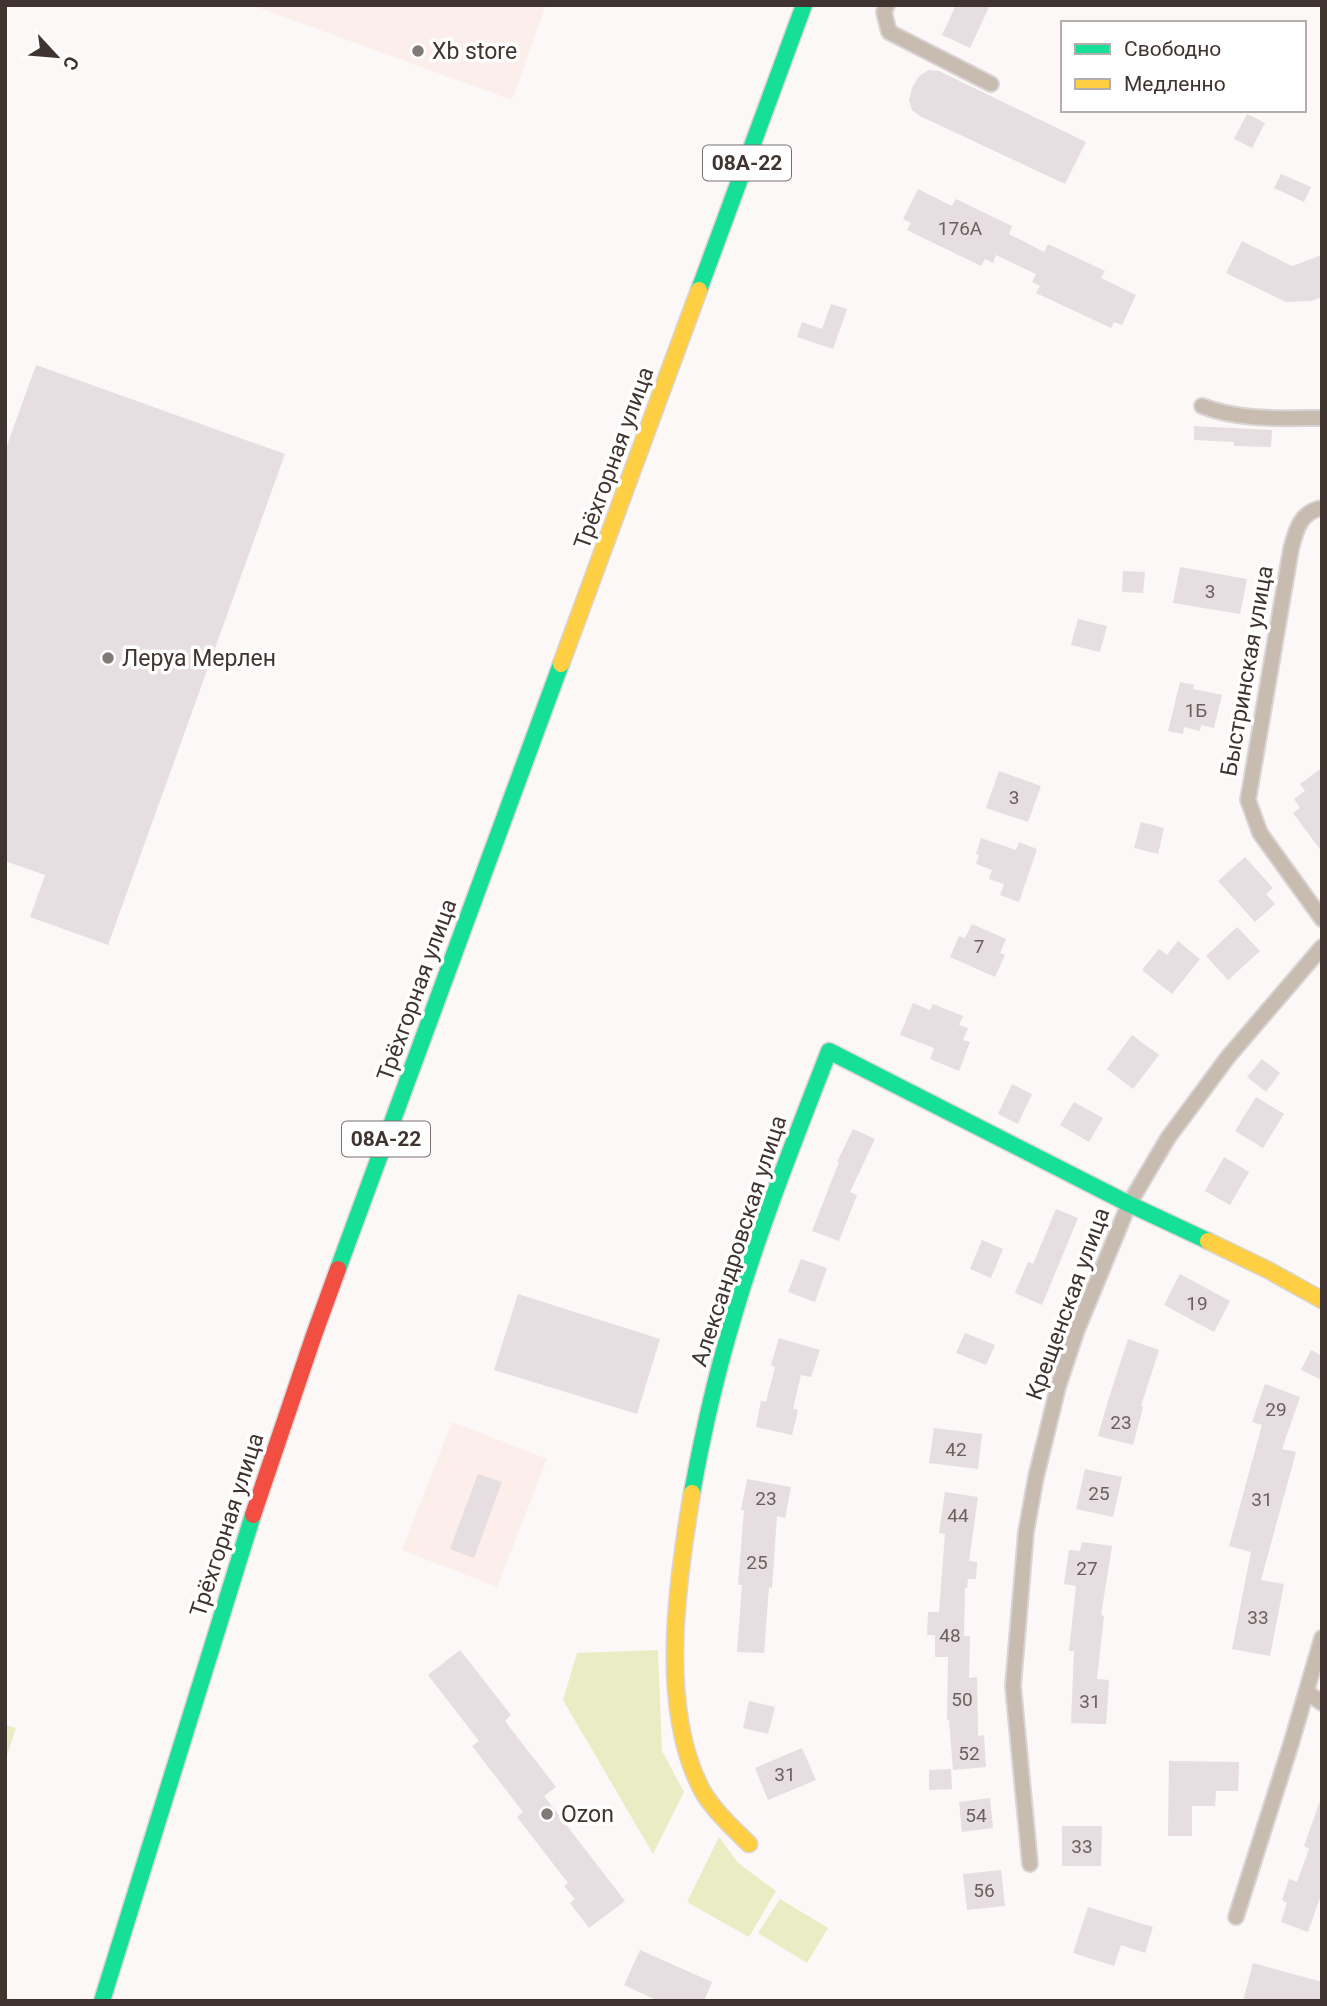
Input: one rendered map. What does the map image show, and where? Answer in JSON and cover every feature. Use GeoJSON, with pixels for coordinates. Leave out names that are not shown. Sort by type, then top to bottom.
{"type":"FeatureCollection","features":[{"type":"Feature","properties":{"kind":"main road","name":"Трёхгорная улица"},"geometry":{"type":"LineString","coordinates":[[102,2001],[201,1678],[314,1335],[804,5]]}},
{"type":"Feature","properties":{"kind":"main road","name":"Александровская улица"},"geometry":{"type":"LineString","coordinates":[[749,1844],[705,1796],[680,1728],[674,1640],[677,1605],[688,1511],[709,1408],[734,1311],[770,1206],[829,1051],[1129,1204]]}},
{"type":"Feature","properties":{"kind":"main road"},"geometry":{"type":"LineString","coordinates":[[1129,1204],[1268,1270],[1322,1300]]}},
{"type":"Feature","properties":{"kind":"street"},"geometry":{"type":"LineString","coordinates":[[887,5],[884,12],[888,32],[991,84]]}},
{"type":"Feature","properties":{"kind":"street"},"geometry":{"type":"LineString","coordinates":[[1202,406],[1222,414],[1258,418],[1322,418]]}},
{"type":"Feature","properties":{"kind":"street","name":"Быстринская улица"},"geometry":{"type":"LineString","coordinates":[[1322,508],[1311,510],[1305,516],[1291,549],[1248,800],[1260,833],[1322,919]]}},
{"type":"Feature","properties":{"kind":"street","name":"Крещенская улица"},"geometry":{"type":"LineString","coordinates":[[1031,1864],[1013,1686],[1026,1532],[1058,1387],[1077,1330],[1129,1204],[1168,1138],[1228,1057],[1322,947]]}},
{"type":"Feature","properties":{"kind":"street"},"geometry":{"type":"LineString","coordinates":[[1236,1917],[1322,1638]]}},
{"type":"Feature","properties":{"kind":"street"},"geometry":{"type":"LineString","coordinates":[[1307,1692],[1322,1703]]}},
{"type":"Feature","properties":{"kind":"shaded area"},"geometry":{"type":"Polygon","coordinates":[[[251,5],[546,5],[512,100],[251,5]]]}},
{"type":"Feature","properties":{"kind":"shaded area"},"geometry":{"type":"Polygon","coordinates":[[[452,1422],[547,1459],[497,1587],[402,1550],[452,1422]]]}},
{"type":"Feature","properties":{"kind":"green space"},"geometry":{"type":"Polygon","coordinates":[[[658,1650],[662,1751],[684,1792],[653,1854],[563,1700],[577,1653],[658,1650]]]}},
{"type":"Feature","properties":{"kind":"green space"},"geometry":{"type":"Polygon","coordinates":[[[5,1725],[16,1728],[5,1762],[5,1725]]]}},
{"type":"Feature","properties":{"kind":"green space"},"geometry":{"type":"Polygon","coordinates":[[[719,1837],[738,1863],[776,1891],[749,1937],[687,1902],[719,1837]]]}},
{"type":"Feature","properties":{"kind":"green space"},"geometry":{"type":"Polygon","coordinates":[[[780,1899],[828,1928],[807,1963],[758,1933],[780,1899]]]}},
{"type":"Feature","properties":{"kind":"building"},"geometry":{"type":"Polygon","coordinates":[[[956,5],[990,5],[970,48],[942,35],[956,5]]]}},
{"type":"Feature","properties":{"kind":"building"},"geometry":{"type":"Polygon","coordinates":[[[929,70],[939,71],[1086,142],[1065,184],[912,110],[909,100],[912,88],[919,76],[929,70]]]}},
{"type":"Feature","properties":{"kind":"building"},"geometry":{"type":"Polygon","coordinates":[[[1247,114],[1265,123],[1252,148],[1234,139],[1247,114]]]}},
{"type":"Feature","properties":{"kind":"building"},"geometry":{"type":"Polygon","coordinates":[[[1281,174],[1311,187],[1304,202],[1274,188],[1281,174]]]}},
{"type":"Feature","properties":{"kind":"building"},"geometry":{"type":"Polygon","coordinates":[[[918,189],[952,206],[956,199],[1012,226],[1009,234],[1044,252],[1048,244],[1105,271],[1101,278],[1136,295],[1122,325],[1114,322],[1111,328],[1036,293],[1040,286],[1032,282],[1036,274],[996,255],[993,263],[985,259],[981,266],[907,230],[911,223],[903,219],[918,189]]]}},
{"type":"Feature","properties":{"kind":"building"},"geometry":{"type":"Polygon","coordinates":[[[1242,241],[1292,266],[1322,255],[1322,297],[1311,301],[1286,302],[1226,273],[1242,241]]]}},
{"type":"Feature","properties":{"kind":"building"},"geometry":{"type":"Polygon","coordinates":[[[831,304],[847,309],[833,349],[797,337],[802,322],[822,329],[831,304]]]}},
{"type":"Feature","properties":{"kind":"building","name":"Леруа Мерлен"},"geometry":{"type":"Polygon","coordinates":[[[36,365],[285,454],[108,945],[30,917],[45,875],[5,861],[5,451],[36,365]]]}},
{"type":"Feature","properties":{"kind":"building"},"geometry":{"type":"Polygon","coordinates":[[[1194,426],[1272,430],[1271,447],[1234,446],[1234,442],[1194,440],[1194,426]]]}},
{"type":"Feature","properties":{"kind":"building"},"geometry":{"type":"Polygon","coordinates":[[[1180,567],[1247,579],[1240,614],[1173,603],[1180,567]]]}},
{"type":"Feature","properties":{"kind":"building"},"geometry":{"type":"Polygon","coordinates":[[[1123,571],[1145,572],[1143,593],[1122,592],[1123,571]]]}},
{"type":"Feature","properties":{"kind":"building"},"geometry":{"type":"Polygon","coordinates":[[[1078,619],[1107,626],[1100,652],[1071,645],[1078,619]]]}},
{"type":"Feature","properties":{"kind":"building"},"geometry":{"type":"Polygon","coordinates":[[[1180,682],[1194,685],[1193,689],[1222,695],[1214,728],[1201,725],[1200,731],[1184,727],[1183,734],[1168,731],[1180,682]]]}},
{"type":"Feature","properties":{"kind":"building"},"geometry":{"type":"Polygon","coordinates":[[[1322,768],[1322,852],[1293,813],[1300,808],[1294,799],[1305,791],[1300,784],[1322,768]]]}},
{"type":"Feature","properties":{"kind":"building"},"geometry":{"type":"Polygon","coordinates":[[[999,771],[1041,786],[1028,822],[986,808],[999,771]]]}},
{"type":"Feature","properties":{"kind":"building"},"geometry":{"type":"Polygon","coordinates":[[[1141,822],[1164,828],[1158,854],[1134,848],[1141,822]]]}},
{"type":"Feature","properties":{"kind":"building"},"geometry":{"type":"Polygon","coordinates":[[[981,838],[1016,850],[1019,842],[1037,849],[1019,902],[1000,895],[1004,884],[989,879],[992,870],[976,864],[981,838]]]}},
{"type":"Feature","properties":{"kind":"building"},"geometry":{"type":"Polygon","coordinates":[[[1245,857],[1273,888],[1266,894],[1275,904],[1255,922],[1218,881],[1245,857]]]}},
{"type":"Feature","properties":{"kind":"building"},"geometry":{"type":"Polygon","coordinates":[[[972,924],[1006,939],[1000,953],[1005,955],[995,977],[950,957],[959,936],[965,938],[972,924]]]}},
{"type":"Feature","properties":{"kind":"building"},"geometry":{"type":"Polygon","coordinates":[[[1237,927],[1260,951],[1228,980],[1206,956],[1237,927]]]}},
{"type":"Feature","properties":{"kind":"building"},"geometry":{"type":"Polygon","coordinates":[[[1178,941],[1200,959],[1172,994],[1142,970],[1159,949],[1167,955],[1178,941]]]}},
{"type":"Feature","properties":{"kind":"building"},"geometry":{"type":"Polygon","coordinates":[[[913,1003],[930,1010],[933,1004],[963,1016],[959,1025],[968,1028],[963,1040],[970,1042],[959,1071],[930,1059],[934,1048],[900,1035],[913,1003]]]}},
{"type":"Feature","properties":{"kind":"building"},"geometry":{"type":"Polygon","coordinates":[[[1132,1035],[1159,1055],[1133,1089],[1107,1069],[1132,1035]]]}},
{"type":"Feature","properties":{"kind":"building"},"geometry":{"type":"Polygon","coordinates":[[[1262,1059],[1280,1073],[1266,1092],[1247,1077],[1262,1059]]]}},
{"type":"Feature","properties":{"kind":"building"},"geometry":{"type":"Polygon","coordinates":[[[1012,1084],[1032,1094],[1018,1124],[998,1114],[1012,1084]]]}},
{"type":"Feature","properties":{"kind":"building"},"geometry":{"type":"Polygon","coordinates":[[[1256,1097],[1284,1114],[1263,1148],[1235,1131],[1256,1097]]]}},
{"type":"Feature","properties":{"kind":"building"},"geometry":{"type":"Polygon","coordinates":[[[1074,1102],[1103,1118],[1089,1142],[1060,1125],[1074,1102]]]}},
{"type":"Feature","properties":{"kind":"building"},"geometry":{"type":"Polygon","coordinates":[[[853,1129],[875,1139],[850,1192],[857,1195],[839,1241],[812,1231],[837,1162],[853,1129]]]}},
{"type":"Feature","properties":{"kind":"building"},"geometry":{"type":"Polygon","coordinates":[[[1224,1157],[1249,1172],[1230,1205],[1205,1191],[1224,1157]]]}},
{"type":"Feature","properties":{"kind":"building"},"geometry":{"type":"Polygon","coordinates":[[[1056,1209],[1078,1218],[1042,1305],[1015,1293],[1028,1262],[1033,1264],[1056,1209]]]}},
{"type":"Feature","properties":{"kind":"building"},"geometry":{"type":"Polygon","coordinates":[[[982,1240],[1003,1249],[991,1278],[970,1269],[982,1240]]]}},
{"type":"Feature","properties":{"kind":"building"},"geometry":{"type":"Polygon","coordinates":[[[801,1259],[827,1268],[815,1302],[788,1292],[801,1259]]]}},
{"type":"Feature","properties":{"kind":"building"},"geometry":{"type":"Polygon","coordinates":[[[1180,1274],[1230,1301],[1214,1332],[1164,1305],[1180,1274]]]}},
{"type":"Feature","properties":{"kind":"building"},"geometry":{"type":"Polygon","coordinates":[[[518,1294],[660,1339],[637,1414],[494,1370],[518,1294]]]}},
{"type":"Feature","properties":{"kind":"building"},"geometry":{"type":"Polygon","coordinates":[[[965,1333],[995,1345],[986,1365],[956,1353],[965,1333]]]}},
{"type":"Feature","properties":{"kind":"building"},"geometry":{"type":"Polygon","coordinates":[[[779,1338],[820,1350],[811,1377],[801,1375],[793,1409],[798,1410],[792,1435],[756,1427],[761,1401],[766,1402],[775,1367],[771,1365],[779,1338]]]}},
{"type":"Feature","properties":{"kind":"building"},"geometry":{"type":"Polygon","coordinates":[[[1128,1339],[1159,1350],[1141,1406],[1143,1407],[1133,1445],[1098,1436],[1128,1339]]]}},
{"type":"Feature","properties":{"kind":"building"},"geometry":{"type":"Polygon","coordinates":[[[1311,1350],[1322,1356],[1322,1380],[1301,1370],[1311,1350]]]}},
{"type":"Feature","properties":{"kind":"building"},"geometry":{"type":"Polygon","coordinates":[[[1265,1384],[1300,1397],[1282,1449],[1296,1452],[1261,1580],[1284,1584],[1270,1656],[1232,1649],[1251,1552],[1229,1546],[1262,1425],[1252,1422],[1265,1384]]]}},
{"type":"Feature","properties":{"kind":"building"},"geometry":{"type":"Polygon","coordinates":[[[934,1428],[982,1434],[978,1469],[929,1463],[934,1428]]]}},
{"type":"Feature","properties":{"kind":"building"},"geometry":{"type":"Polygon","coordinates":[[[1085,1469],[1122,1477],[1113,1517],[1076,1509],[1085,1469]]]}},
{"type":"Feature","properties":{"kind":"building"},"geometry":{"type":"Polygon","coordinates":[[[478,1474],[502,1482],[474,1558],[450,1549],[478,1474]]]}},
{"type":"Feature","properties":{"kind":"building"},"geometry":{"type":"Polygon","coordinates":[[[747,1479],[791,1487],[785,1518],[777,1516],[764,1653],[737,1652],[742,1585],[738,1585],[744,1510],[741,1510],[747,1479]]]}},
{"type":"Feature","properties":{"kind":"building"},"geometry":{"type":"Polygon","coordinates":[[[945,1492],[978,1497],[969,1561],[977,1562],[976,1579],[968,1579],[965,1588],[964,1636],[970,1636],[969,1678],[977,1677],[978,1736],[984,1735],[986,1767],[953,1770],[947,1720],[948,1657],[935,1657],[935,1635],[927,1635],[928,1612],[939,1612],[945,1534],[939,1533],[945,1492]]]}},
{"type":"Feature","properties":{"kind":"building"},"geometry":{"type":"Polygon","coordinates":[[[1082,1542],[1112,1546],[1101,1615],[1104,1616],[1097,1679],[1109,1680],[1106,1724],[1071,1723],[1074,1651],[1069,1651],[1076,1586],[1064,1584],[1069,1550],[1080,1551],[1082,1542]]]}},
{"type":"Feature","properties":{"kind":"building"},"geometry":{"type":"Polygon","coordinates":[[[460,1650],[511,1715],[505,1721],[556,1787],[544,1796],[625,1901],[589,1928],[570,1903],[575,1899],[564,1886],[568,1883],[517,1817],[523,1812],[472,1746],[479,1741],[428,1675],[460,1650]]]}},
{"type":"Feature","properties":{"kind":"building"},"geometry":{"type":"Polygon","coordinates":[[[749,1701],[775,1707],[768,1734],[743,1728],[749,1701]]]}},
{"type":"Feature","properties":{"kind":"building"},"geometry":{"type":"Polygon","coordinates":[[[802,1748],[816,1780],[768,1800],[755,1768],[802,1748]]]}},
{"type":"Feature","properties":{"kind":"building"},"geometry":{"type":"Polygon","coordinates":[[[1169,1761],[1239,1762],[1238,1791],[1216,1791],[1215,1806],[1192,1806],[1192,1836],[1168,1836],[1169,1761]]]}},
{"type":"Feature","properties":{"kind":"building"},"geometry":{"type":"Polygon","coordinates":[[[951,1769],[952,1789],[929,1790],[929,1770],[951,1769]]]}},
{"type":"Feature","properties":{"kind":"building"},"geometry":{"type":"Polygon","coordinates":[[[990,1798],[993,1828],[962,1832],[959,1802],[990,1798]]]}},
{"type":"Feature","properties":{"kind":"building"},"geometry":{"type":"Polygon","coordinates":[[[1320,1801],[1322,1892],[1308,1932],[1281,1922],[1287,1903],[1282,1900],[1289,1879],[1297,1882],[1309,1849],[1304,1846],[1320,1801]]]}},
{"type":"Feature","properties":{"kind":"building"},"geometry":{"type":"Polygon","coordinates":[[[1062,1826],[1102,1826],[1101,1866],[1062,1866],[1062,1826]]]}},
{"type":"Feature","properties":{"kind":"building"},"geometry":{"type":"Polygon","coordinates":[[[1001,1870],[1005,1906],[967,1910],[963,1874],[1001,1870]]]}},
{"type":"Feature","properties":{"kind":"building"},"geometry":{"type":"Polygon","coordinates":[[[1088,1907],[1153,1927],[1145,1953],[1121,1945],[1114,1966],[1073,1953],[1088,1907]]]}},
{"type":"Feature","properties":{"kind":"building"},"geometry":{"type":"Polygon","coordinates":[[[640,1950],[712,1982],[704,2001],[658,2001],[624,1985],[640,1950]]]}},
{"type":"Feature","properties":{"kind":"building"},"geometry":{"type":"Polygon","coordinates":[[[1253,1963],[1322,1982],[1322,2001],[1243,2001],[1253,1963]]]}},
{"type":"Feature","properties":{"kind":"traffic: fast"},"geometry":{"type":"LineString","coordinates":[[699,290],[804,5]]}},
{"type":"Feature","properties":{"kind":"traffic: fast"},"geometry":{"type":"LineString","coordinates":[[338,1269],[561,664]]}},
{"type":"Feature","properties":{"kind":"traffic: fast"},"geometry":{"type":"LineString","coordinates":[[692,1493],[716,1379],[745,1279],[779,1180],[829,1051],[1129,1204],[1208,1241]]}},
{"type":"Feature","properties":{"kind":"traffic: fast"},"geometry":{"type":"LineString","coordinates":[[102,2001],[253,1515]]}},
{"type":"Feature","properties":{"kind":"traffic: slow"},"geometry":{"type":"LineString","coordinates":[[561,664],[699,290]]}},
{"type":"Feature","properties":{"kind":"traffic: slow"},"geometry":{"type":"LineString","coordinates":[[1208,1241],[1322,1300]]}},
{"type":"Feature","properties":{"kind":"traffic: slow"},"geometry":{"type":"LineString","coordinates":[[692,1493],[677,1605],[676,1685],[680,1723],[689,1759],[703,1792],[749,1844]]}},
{"type":"Feature","properties":{"kind":"traffic: jam"},"geometry":{"type":"LineString","coordinates":[[253,1515],[338,1269]]}},
{"type":"Feature","properties":{"kind":"place","name":"Xb store"},"geometry":{"type":"Point","coordinates":[418,51]}},
{"type":"Feature","properties":{"kind":"place","name":"Леруа Мерлен"},"geometry":{"type":"Point","coordinates":[108,658]}},
{"type":"Feature","properties":{"kind":"place","name":"Ozon"},"geometry":{"type":"Point","coordinates":[547,1814]}}]}
